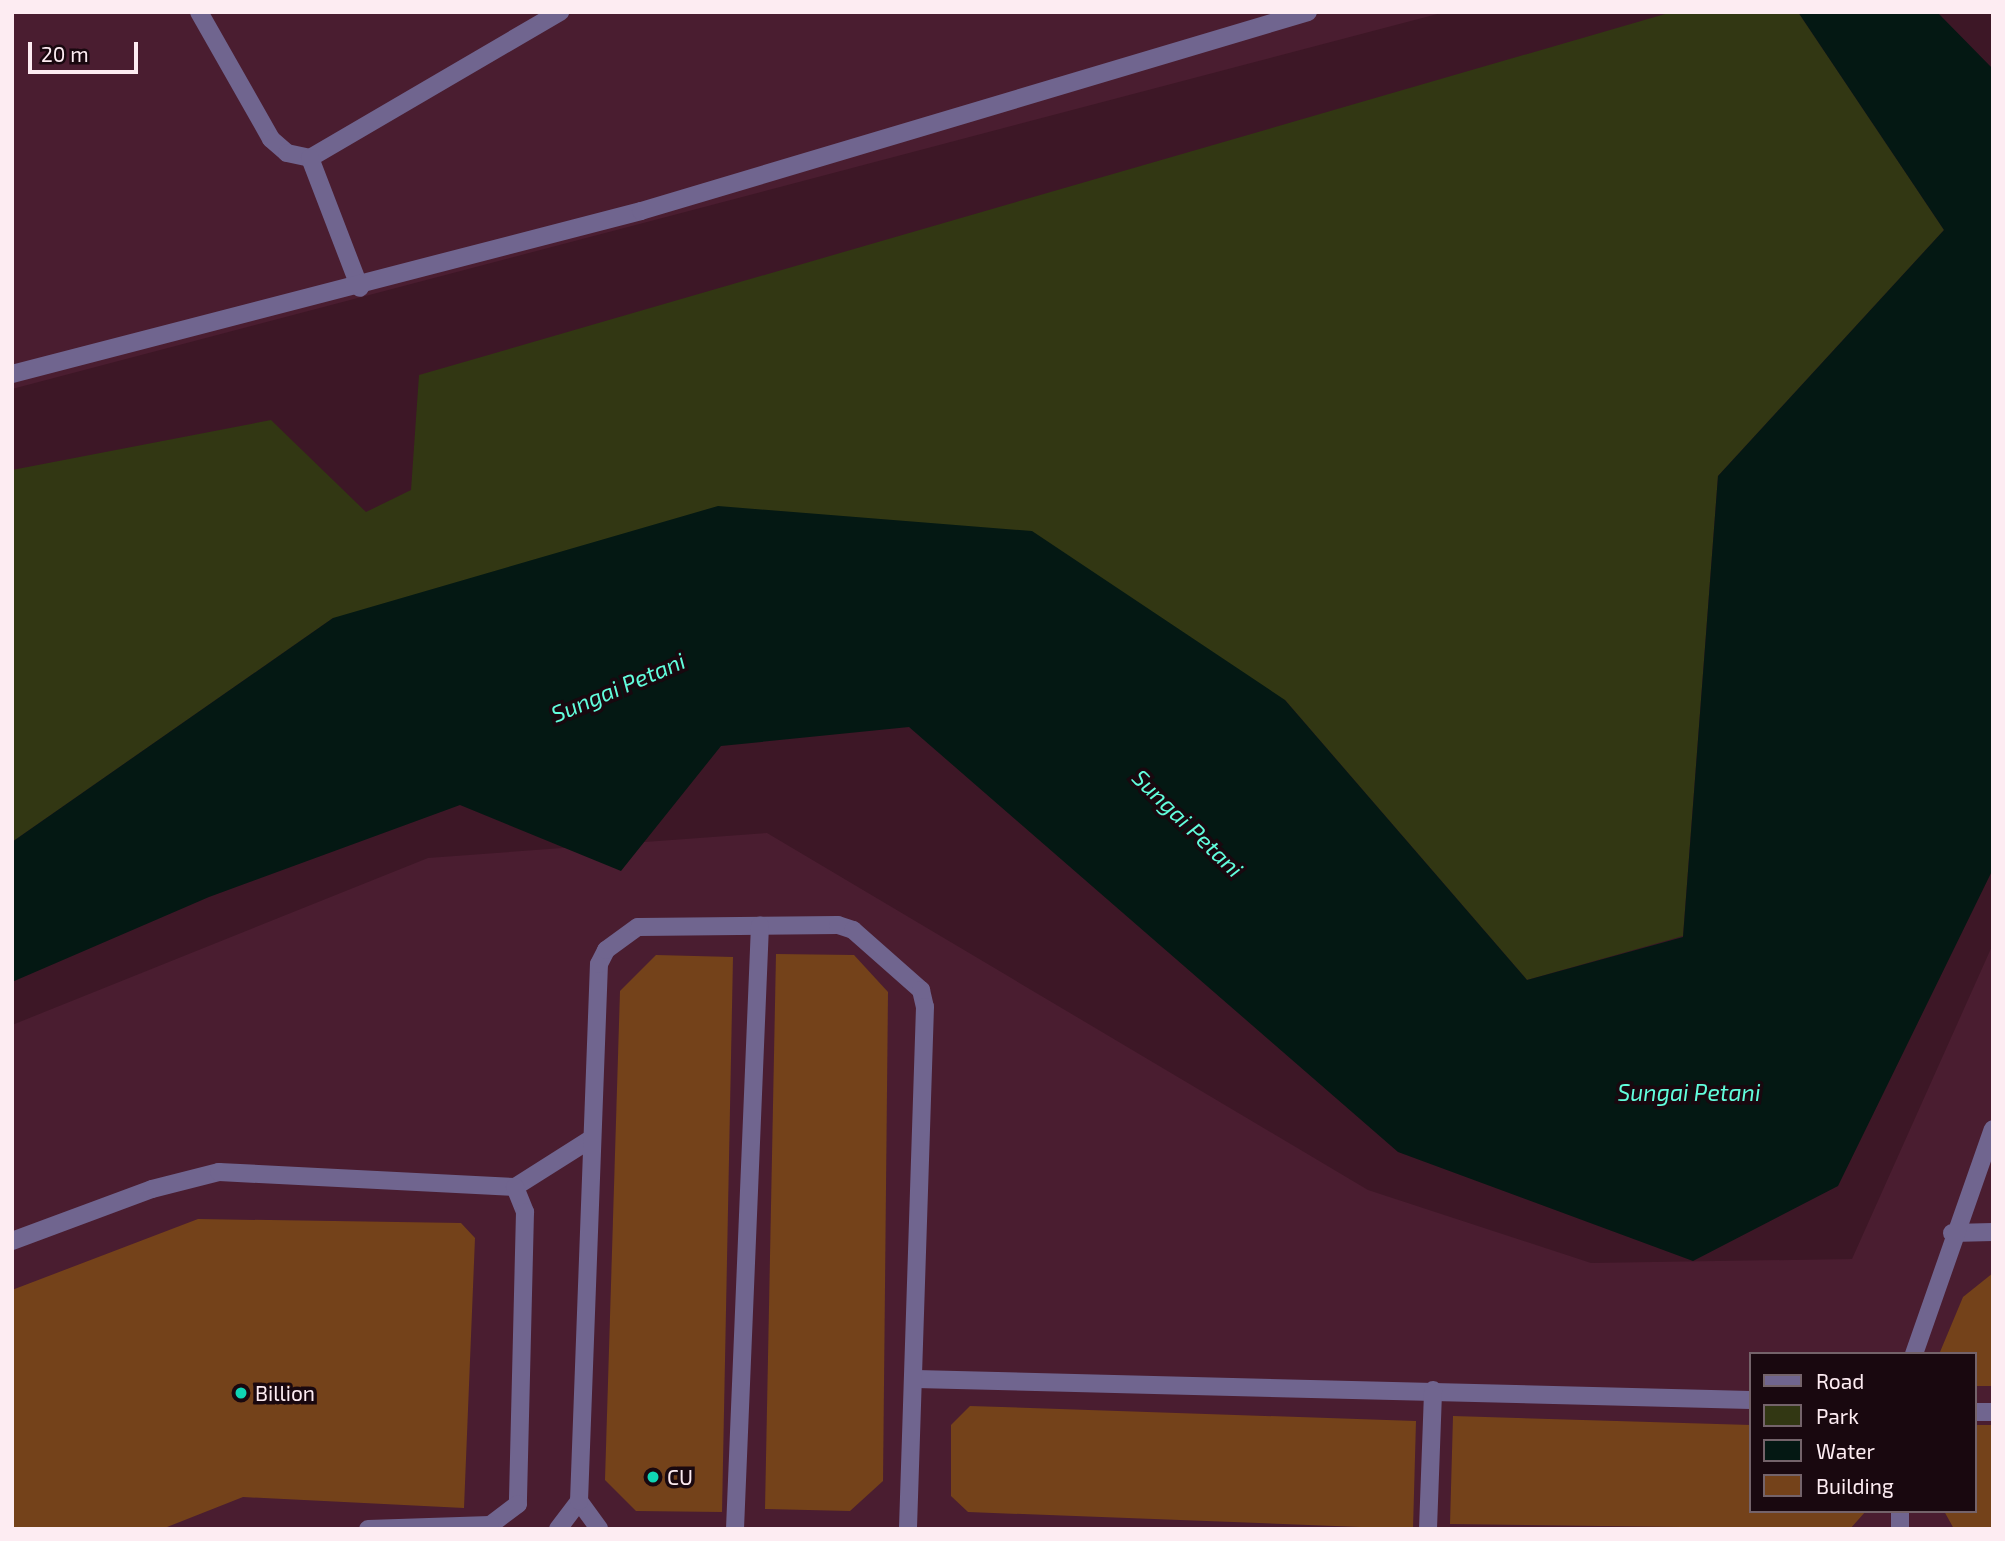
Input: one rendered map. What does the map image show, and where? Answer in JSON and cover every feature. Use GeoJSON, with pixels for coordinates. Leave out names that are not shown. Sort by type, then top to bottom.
{"type":"FeatureCollection","features":[{"type":"Feature","properties":{"kind":"street"},"geometry":{"type":"LineString","coordinates":[[199,12],[271,139],[287,153],[310,158],[560,12]]}},
{"type":"Feature","properties":{"kind":"street"},"geometry":{"type":"LineString","coordinates":[[12,374],[359,288],[641,211],[1308,12]]}},
{"type":"Feature","properties":{"kind":"street"},"geometry":{"type":"LineString","coordinates":[[310,158],[359,288]]}},
{"type":"Feature","properties":{"kind":"street"},"geometry":{"type":"LineString","coordinates":[[735,1529],[760,926]]}},
{"type":"Feature","properties":{"kind":"street"},"geometry":{"type":"LineString","coordinates":[[558,1529],[579,1501],[595,989],[607,950],[638,927],[760,926],[853,930],[921,990],[916,1379],[908,1529]]}},
{"type":"Feature","properties":{"kind":"street"},"geometry":{"type":"LineString","coordinates":[[1915,1352],[1952,1233],[1993,1129]]}},
{"type":"Feature","properties":{"kind":"street"},"geometry":{"type":"LineString","coordinates":[[12,1241],[152,1189],[219,1172],[515,1187],[591,1139]]}},
{"type":"Feature","properties":{"kind":"street"},"geometry":{"type":"LineString","coordinates":[[368,1529],[490,1525],[518,1504],[525,1212],[515,1187]]}},
{"type":"Feature","properties":{"kind":"street"},"geometry":{"type":"LineString","coordinates":[[1952,1233],[1993,1232]]}},
{"type":"Feature","properties":{"kind":"street"},"geometry":{"type":"LineString","coordinates":[[916,1379],[1750,1400]]}},
{"type":"Feature","properties":{"kind":"street"},"geometry":{"type":"LineString","coordinates":[[1428,1529],[1433,1391]]}},
{"type":"Feature","properties":{"kind":"street"},"geometry":{"type":"LineString","coordinates":[[579,1501],[600,1529]]}},
{"type":"Feature","properties":{"kind":"shaded area"},"geometry":{"type":"Polygon","coordinates":[[[12,12],[1445,12],[12,389],[12,12]]]}},
{"type":"Feature","properties":{"kind":"shaded area"},"geometry":{"type":"Polygon","coordinates":[[[767,833],[1368,1190],[1591,1263],[1852,1259],[1993,944],[1993,1529],[12,1529],[12,1025],[428,858],[767,833]]]}},
{"type":"Feature","properties":{"kind":"green space"},"geometry":{"type":"Polygon","coordinates":[[[1672,12],[1798,12],[1944,230],[1718,476],[1683,936],[1527,980],[1285,700],[333,618],[12,842],[12,470],[271,420],[366,512],[411,490],[419,375],[1672,12]]]}},
{"type":"Feature","properties":{"kind":"water","name":"Sungai Petani"},"geometry":{"type":"Polygon","coordinates":[[[1798,12],[1937,12],[1993,69],[1993,869],[1838,1186],[1693,1261],[1398,1152],[909,727],[721,746],[621,871],[460,805],[209,897],[12,982],[12,842],[333,618],[718,506],[1032,531],[1285,700],[1527,980],[1683,937],[1718,476],[1944,230],[1798,12]]]}},
{"type":"Feature","properties":{"kind":"building"},"geometry":{"type":"Polygon","coordinates":[[[776,954],[854,955],[888,992],[883,1481],[850,1511],[765,1509],[776,954]]]}},
{"type":"Feature","properties":{"kind":"building"},"geometry":{"type":"Polygon","coordinates":[[[656,955],[733,957],[722,1512],[636,1511],[605,1480],[620,991],[656,955]]]}},
{"type":"Feature","properties":{"kind":"building","name":"Billion"},"geometry":{"type":"Polygon","coordinates":[[[198,1219],[461,1223],[475,1238],[464,1508],[243,1497],[162,1529],[12,1529],[12,1290],[198,1219]]]}},
{"type":"Feature","properties":{"kind":"building"},"geometry":{"type":"Polygon","coordinates":[[[1993,1273],[1993,1386],[1977,1386],[1977,1352],[1940,1352],[1963,1297],[1993,1273]]]}},
{"type":"Feature","properties":{"kind":"building"},"geometry":{"type":"Polygon","coordinates":[[[970,1406],[1416,1421],[1413,1529],[968,1512],[951,1496],[951,1425],[970,1406]]]}},
{"type":"Feature","properties":{"kind":"building"},"geometry":{"type":"Polygon","coordinates":[[[1453,1416],[1750,1425],[1750,1513],[1864,1513],[1850,1529],[1450,1524],[1453,1416]]]}},
{"type":"Feature","properties":{"kind":"building"},"geometry":{"type":"Polygon","coordinates":[[[1977,1425],[1993,1425],[1993,1529],[1954,1529],[1945,1513],[1977,1513],[1977,1425]]]}},
{"type":"Feature","properties":{"kind":"place","name":"Billion"},"geometry":{"type":"Point","coordinates":[241,1393]}},
{"type":"Feature","properties":{"kind":"place","name":"CU"},"geometry":{"type":"Point","coordinates":[653,1477]}}]}
